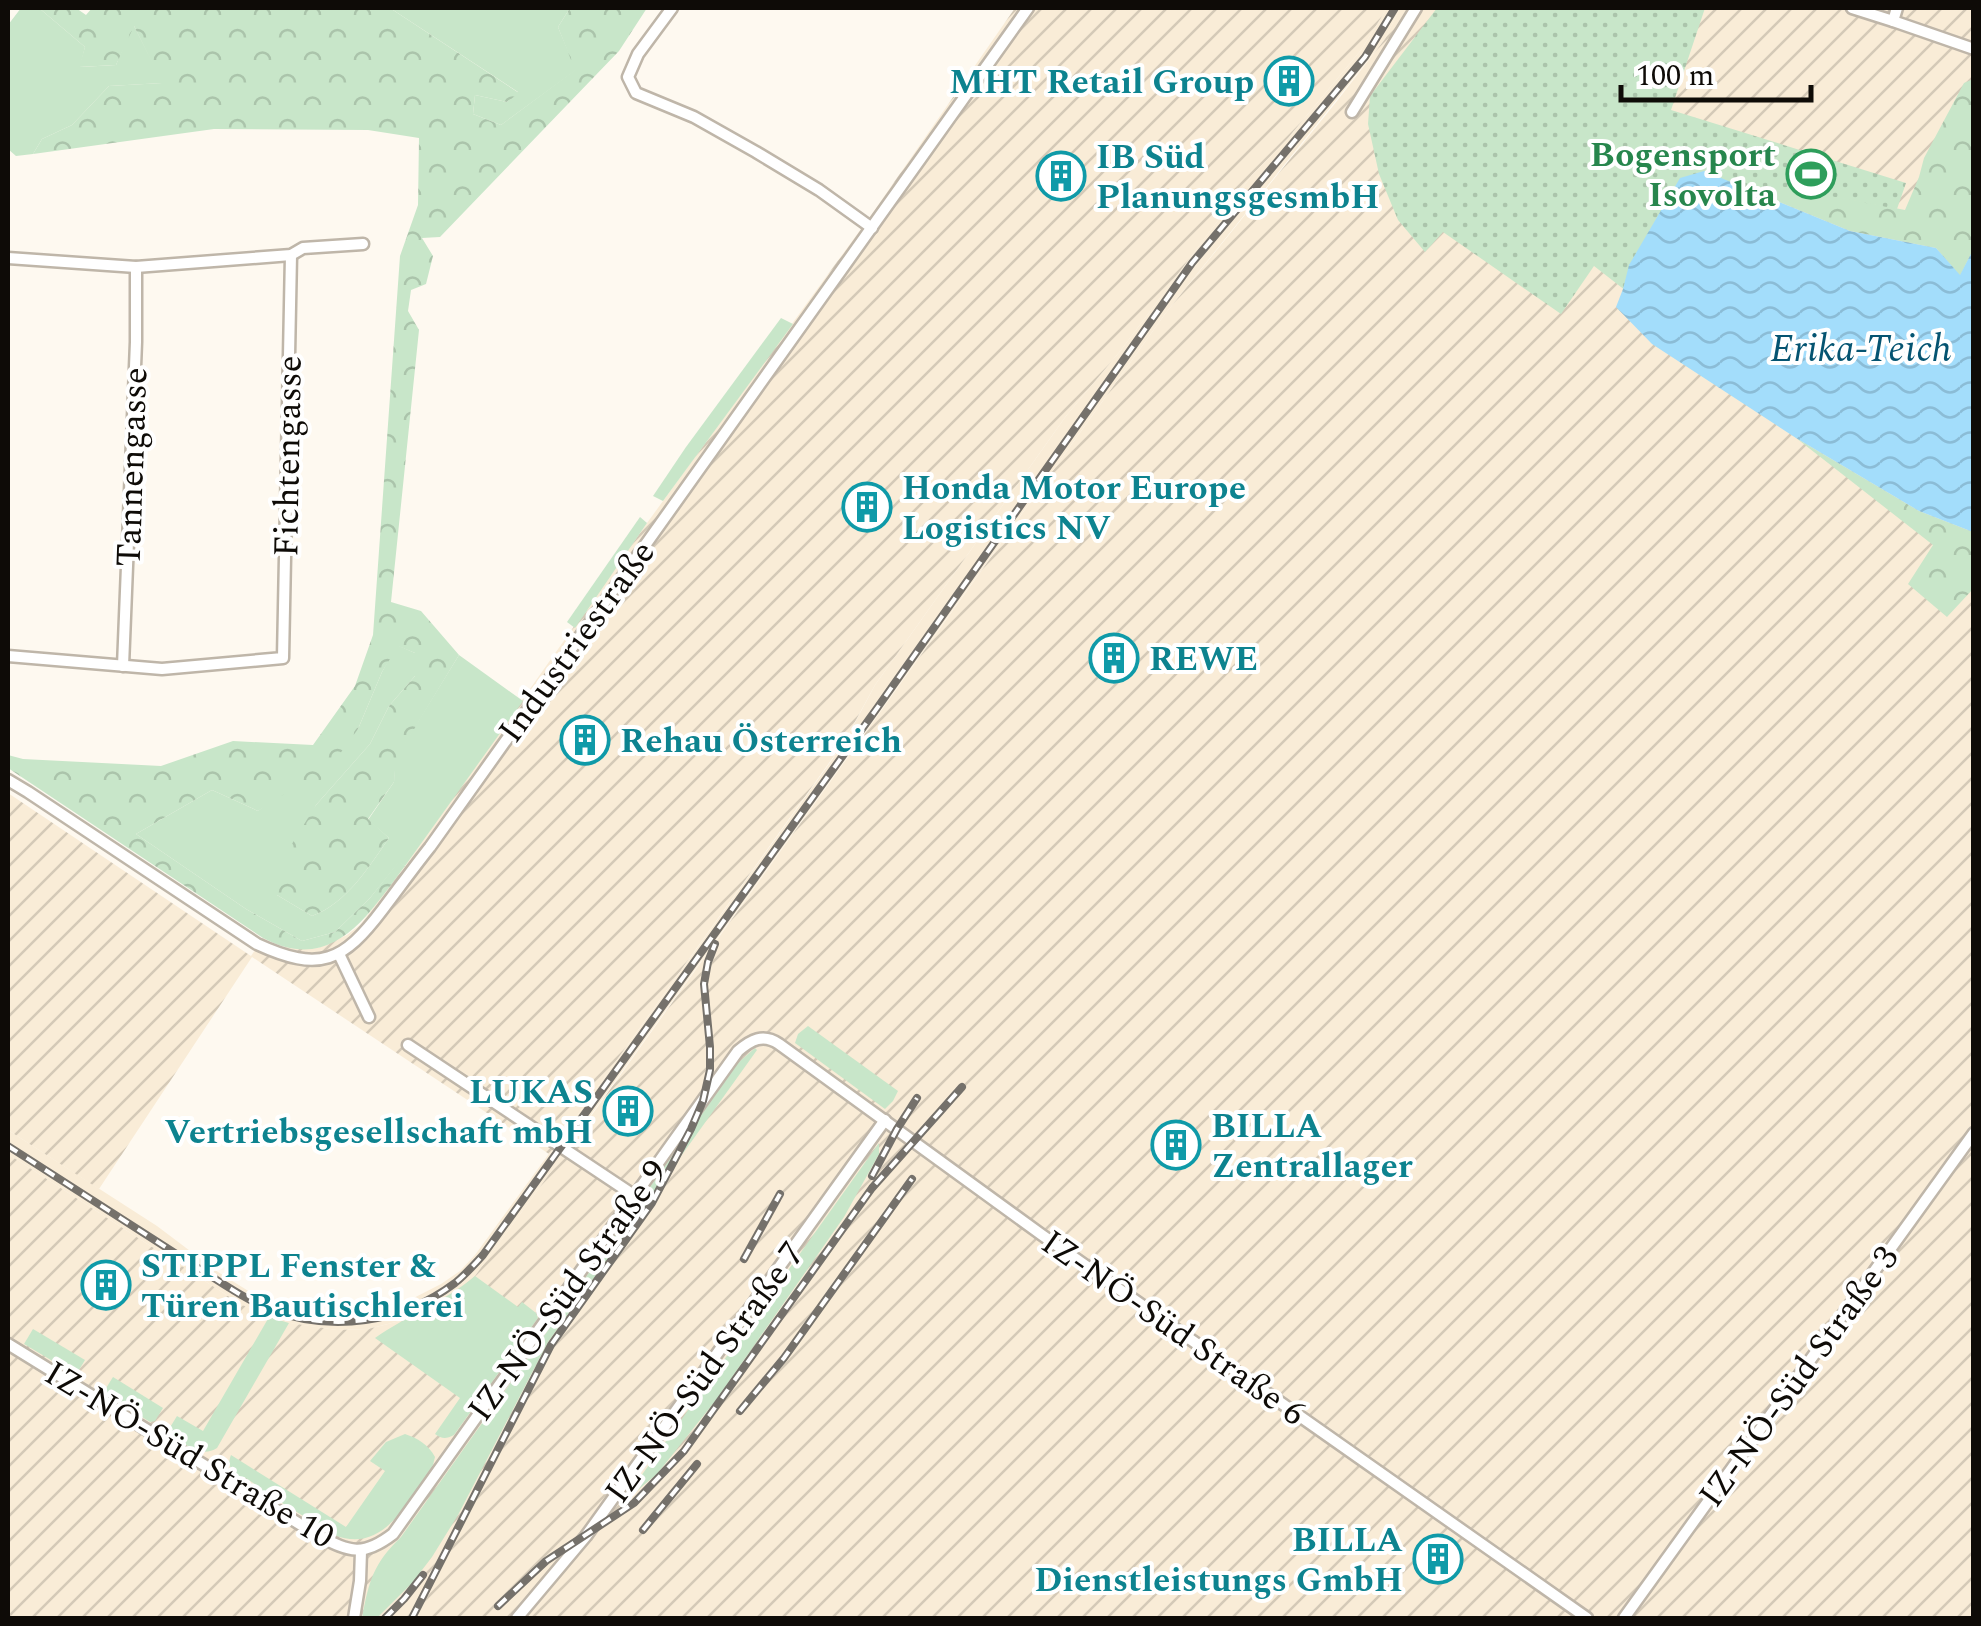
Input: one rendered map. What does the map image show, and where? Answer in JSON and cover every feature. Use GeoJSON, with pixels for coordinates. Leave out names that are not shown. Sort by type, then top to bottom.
{"type":"FeatureCollection","features":[{"type":"Feature","properties":{"kind":"street"},"geometry":{"type":"LineString","coordinates":[[672,8],[638,54],[628,76],[636,92],[745,145],[872,228]]}},
{"type":"Feature","properties":{"kind":"street","name":"Industriestraße"},"geometry":{"type":"LineString","coordinates":[[339,954],[362,938],[430,846],[1028,8]]}},
{"type":"Feature","properties":{"kind":"street"},"geometry":{"type":"LineString","coordinates":[[1352,112],[1416,8]]}},
{"type":"Feature","properties":{"kind":"street"},"geometry":{"type":"LineString","coordinates":[[1852,8],[1974,49]]}},
{"type":"Feature","properties":{"kind":"street"},"geometry":{"type":"LineString","coordinates":[[1892,22],[1897,8]]}},
{"type":"Feature","properties":{"kind":"street"},"geometry":{"type":"LineString","coordinates":[[8,258],[136,267],[292,255],[304,248],[363,244]]}},
{"type":"Feature","properties":{"kind":"street","name":"Fichtengasse"},"geometry":{"type":"LineString","coordinates":[[124,666],[162,669],[283,658],[292,255]]}},
{"type":"Feature","properties":{"kind":"street","name":"Tannengasse"},"geometry":{"type":"LineString","coordinates":[[124,666],[136,267]]}},
{"type":"Feature","properties":{"kind":"street"},"geometry":{"type":"LineString","coordinates":[[8,656],[124,666]]}},
{"type":"Feature","properties":{"kind":"street"},"geometry":{"type":"LineString","coordinates":[[8,780],[258,944],[285,957],[314,960],[339,954],[369,1017]]}},
{"type":"Feature","properties":{"kind":"street","name":"IZ-NÖ-Süd Straße 6"},"geometry":{"type":"LineString","coordinates":[[761,1038],[772,1040],[1587,1618]]}},
{"type":"Feature","properties":{"kind":"street","name":"IZ-NÖ-Süd Straße 9"},"geometry":{"type":"LineString","coordinates":[[377,1546],[392,1534],[738,1051],[761,1038]]}},
{"type":"Feature","properties":{"kind":"street"},"geometry":{"type":"LineString","coordinates":[[408,1045],[635,1196]]}},
{"type":"Feature","properties":{"kind":"street","name":"IZ-NÖ-Süd Straße 7"},"geometry":{"type":"LineString","coordinates":[[517,1618],[586,1536],[885,1120]]}},
{"type":"Feature","properties":{"kind":"street","name":"IZ-NÖ-Süd Straße 3"},"geometry":{"type":"LineString","coordinates":[[1624,1618],[1974,1133]]}},
{"type":"Feature","properties":{"kind":"street","name":"IZ-NÖ-Süd Straße 10"},"geometry":{"type":"LineString","coordinates":[[8,1344],[319,1536],[338,1546],[361,1551],[377,1546]]}},
{"type":"Feature","properties":{"kind":"street"},"geometry":{"type":"LineString","coordinates":[[354,1618],[361,1551]]}},
{"type":"Feature","properties":{"kind":"shaded area"},"geometry":{"type":"Polygon","coordinates":[[[1015,8],[1387,8],[1361,50],[1252,175],[1121,350],[1066,416],[875,685],[844,742],[561,1138],[571,1144],[1165,314],[1385,39],[1400,8],[1973,8],[1973,1618],[8,1618],[8,1154],[242,1305],[290,1323],[337,1330],[368,1329],[400,1321],[460,1289],[475,1276],[561,1158],[552,1151],[549,1154],[252,957],[99,1189],[8,1130],[8,793],[251,956],[263,938],[280,947],[318,948],[360,925],[874,211],[1015,8]]]}},
{"type":"Feature","properties":{"kind":"shaded area"},"geometry":{"type":"Polygon","coordinates":[[[1387,8],[1400,8],[1385,39],[1165,314],[570,1144],[561,1138],[844,743],[875,685],[1066,416],[1121,350],[1252,175],[1361,50],[1387,8]]]}},
{"type":"Feature","properties":{"kind":"shaded area"},"geometry":{"type":"Polygon","coordinates":[[[8,1130],[258,1297],[278,1307],[326,1316],[373,1313],[398,1306],[441,1284],[475,1255],[551,1151],[561,1158],[475,1276],[460,1289],[400,1321],[368,1329],[337,1330],[289,1323],[242,1305],[8,1154],[8,1130]]]}},
{"type":"Feature","properties":{"kind":"green space"},"geometry":{"type":"Polygon","coordinates":[[[21,8],[39,8],[85,47],[80,67],[116,65],[133,24],[163,83],[109,86],[72,125],[42,139],[33,154],[16,156],[8,149],[8,25],[21,8]]]}},
{"type":"Feature","properties":{"kind":"green space"},"geometry":{"type":"Polygon","coordinates":[[[39,8],[76,8],[86,15],[92,8],[390,8],[519,93],[507,102],[475,95],[473,114],[501,125],[575,70],[558,27],[570,8],[647,8],[619,51],[440,237],[422,238],[433,256],[426,284],[411,290],[408,311],[419,330],[391,602],[421,611],[459,655],[396,759],[394,782],[368,819],[389,838],[356,883],[324,910],[312,916],[277,895],[274,873],[316,805],[370,744],[389,706],[415,676],[415,653],[398,646],[382,672],[358,729],[312,792],[295,787],[258,811],[212,790],[136,834],[246,909],[302,941],[335,932],[370,898],[399,861],[405,866],[362,920],[329,944],[310,949],[288,948],[263,938],[8,768],[8,755],[161,766],[233,741],[313,745],[355,686],[373,635],[400,256],[418,205],[419,138],[368,130],[214,129],[33,154],[42,139],[72,125],[109,86],[162,83],[134,26],[116,65],[79,67],[85,47],[39,8]]]}},
{"type":"Feature","properties":{"kind":"green space"},"geometry":{"type":"Polygon","coordinates":[[[390,8],[570,8],[558,27],[576,70],[501,125],[473,114],[475,95],[507,102],[518,92],[390,8]]]}},
{"type":"Feature","properties":{"kind":"green space"},"geometry":{"type":"Polygon","coordinates":[[[1437,8],[1705,8],[1671,110],[1906,183],[1897,209],[1778,186],[1702,350],[1594,266],[1561,314],[1443,232],[1425,252],[1398,220],[1379,174],[1368,124],[1370,96],[1437,8]]]}},
{"type":"Feature","properties":{"kind":"green space"},"geometry":{"type":"Polygon","coordinates":[[[1973,79],[1973,250],[1960,276],[1936,248],[1850,231],[1704,171],[1905,210],[1924,158],[1964,83],[1973,79]]]}},
{"type":"Feature","properties":{"kind":"green space"},"geometry":{"type":"Polygon","coordinates":[[[781,318],[793,324],[663,501],[653,496],[686,447],[781,318]]]}},
{"type":"Feature","properties":{"kind":"green space"},"geometry":{"type":"Polygon","coordinates":[[[1796,438],[1919,511],[1973,532],[1973,589],[1947,617],[1908,584],[1933,545],[1796,438]]]}},
{"type":"Feature","properties":{"kind":"green space"},"geometry":{"type":"Polygon","coordinates":[[[640,517],[647,523],[575,628],[567,622],[640,517]]]}},
{"type":"Feature","properties":{"kind":"green space"},"geometry":{"type":"Polygon","coordinates":[[[397,645],[415,653],[415,676],[389,706],[370,744],[316,805],[277,895],[312,916],[346,894],[389,838],[368,820],[394,782],[395,759],[459,655],[523,701],[405,866],[399,862],[335,932],[302,941],[246,909],[136,834],[212,790],[258,811],[358,729],[397,645]]]}},
{"type":"Feature","properties":{"kind":"green space"},"geometry":{"type":"Polygon","coordinates":[[[808,1026],[898,1091],[893,1101],[885,1109],[795,1043],[798,1034],[808,1026]]]}},
{"type":"Feature","properties":{"kind":"green space"},"geometry":{"type":"Polygon","coordinates":[[[755,1048],[548,1342],[432,1557],[377,1618],[362,1618],[370,1583],[384,1556],[738,1063],[755,1048]]]}},
{"type":"Feature","properties":{"kind":"green space"},"geometry":{"type":"Polygon","coordinates":[[[879,1143],[879,1154],[844,1217],[716,1400],[657,1474],[621,1504],[879,1143]]]}},
{"type":"Feature","properties":{"kind":"green space"},"geometry":{"type":"Polygon","coordinates":[[[475,1276],[518,1307],[522,1302],[538,1318],[454,1435],[442,1438],[435,1434],[460,1398],[375,1338],[475,1276]]]}},
{"type":"Feature","properties":{"kind":"green space"},"geometry":{"type":"Polygon","coordinates":[[[269,1317],[289,1323],[217,1448],[199,1451],[170,1434],[177,1416],[203,1431],[269,1317]]]}},
{"type":"Feature","properties":{"kind":"green space"},"geometry":{"type":"Polygon","coordinates":[[[33,1329],[85,1360],[76,1375],[24,1344],[33,1329]]]}},
{"type":"Feature","properties":{"kind":"green space"},"geometry":{"type":"Polygon","coordinates":[[[113,1377],[163,1408],[155,1421],[150,1422],[103,1393],[113,1377]]]}},
{"type":"Feature","properties":{"kind":"green space"},"geometry":{"type":"Polygon","coordinates":[[[405,1434],[429,1449],[435,1457],[433,1465],[393,1521],[367,1537],[334,1535],[242,1479],[229,1463],[231,1455],[346,1527],[385,1471],[370,1461],[386,1442],[405,1434]]]}},
{"type":"Feature","properties":{"kind":"water","name":"Erika-Teich"},"geometry":{"type":"Polygon","coordinates":[[[1704,171],[1850,231],[1936,248],[1960,275],[1973,250],[1973,532],[1919,511],[1796,438],[1652,344],[1616,307],[1629,265],[1680,178],[1704,171]]]}},
{"type":"Feature","properties":{"kind":"railway"},"geometry":{"type":"LineString","coordinates":[[8,1146],[238,1293],[293,1316],[317,1321],[365,1320],[412,1307],[455,1283],[483,1255],[1192,263],[1365,57],[1395,8]]}},
{"type":"Feature","properties":{"kind":"railway"},"geometry":{"type":"LineString","coordinates":[[412,1618],[551,1345],[652,1203],[691,1129],[710,1070],[704,984],[715,944]]}},
{"type":"Feature","properties":{"kind":"railway"},"geometry":{"type":"LineString","coordinates":[[498,1606],[546,1561],[634,1503],[684,1451],[872,1188],[962,1087]]}},
{"type":"Feature","properties":{"kind":"railway"},"geometry":{"type":"LineString","coordinates":[[872,1176],[917,1098]]}},
{"type":"Feature","properties":{"kind":"railway"},"geometry":{"type":"LineString","coordinates":[[740,1411],[784,1358],[912,1179]]}},
{"type":"Feature","properties":{"kind":"railway"},"geometry":{"type":"LineString","coordinates":[[744,1259],[780,1194]]}},
{"type":"Feature","properties":{"kind":"railway"},"geometry":{"type":"LineString","coordinates":[[643,1530],[697,1464]]}},
{"type":"Feature","properties":{"kind":"railway"},"geometry":{"type":"LineString","coordinates":[[385,1618],[423,1575]]}},
{"type":"Feature","properties":{"kind":"place","name":"MHT Retail Group"},"geometry":{"type":"Point","coordinates":[1289,81]}},
{"type":"Feature","properties":{"kind":"place","name":"Bogensport Isovolta"},"geometry":{"type":"Point","coordinates":[1811,174]}},
{"type":"Feature","properties":{"kind":"place","name":"IB Süd PlanungsgesmbH"},"geometry":{"type":"Point","coordinates":[1061,176]}},
{"type":"Feature","properties":{"kind":"place","name":"Honda Motor Europe Logistics NV"},"geometry":{"type":"Point","coordinates":[867,507]}},
{"type":"Feature","properties":{"kind":"place","name":"REWE"},"geometry":{"type":"Point","coordinates":[1114,658]}},
{"type":"Feature","properties":{"kind":"place","name":"Rehau Österreich"},"geometry":{"type":"Point","coordinates":[585,740]}},
{"type":"Feature","properties":{"kind":"place","name":"LUKAS Vertriebsgesellschaft mbH"},"geometry":{"type":"Point","coordinates":[628,1111]}},
{"type":"Feature","properties":{"kind":"place","name":"BILLA Zentrallager"},"geometry":{"type":"Point","coordinates":[1176,1145]}},
{"type":"Feature","properties":{"kind":"place","name":"STIPPL Fenster & Türen Bautischlerei"},"geometry":{"type":"Point","coordinates":[106,1285]}},
{"type":"Feature","properties":{"kind":"place","name":"BILLA Dienstleistungs GmbH"},"geometry":{"type":"Point","coordinates":[1438,1559]}}]}
